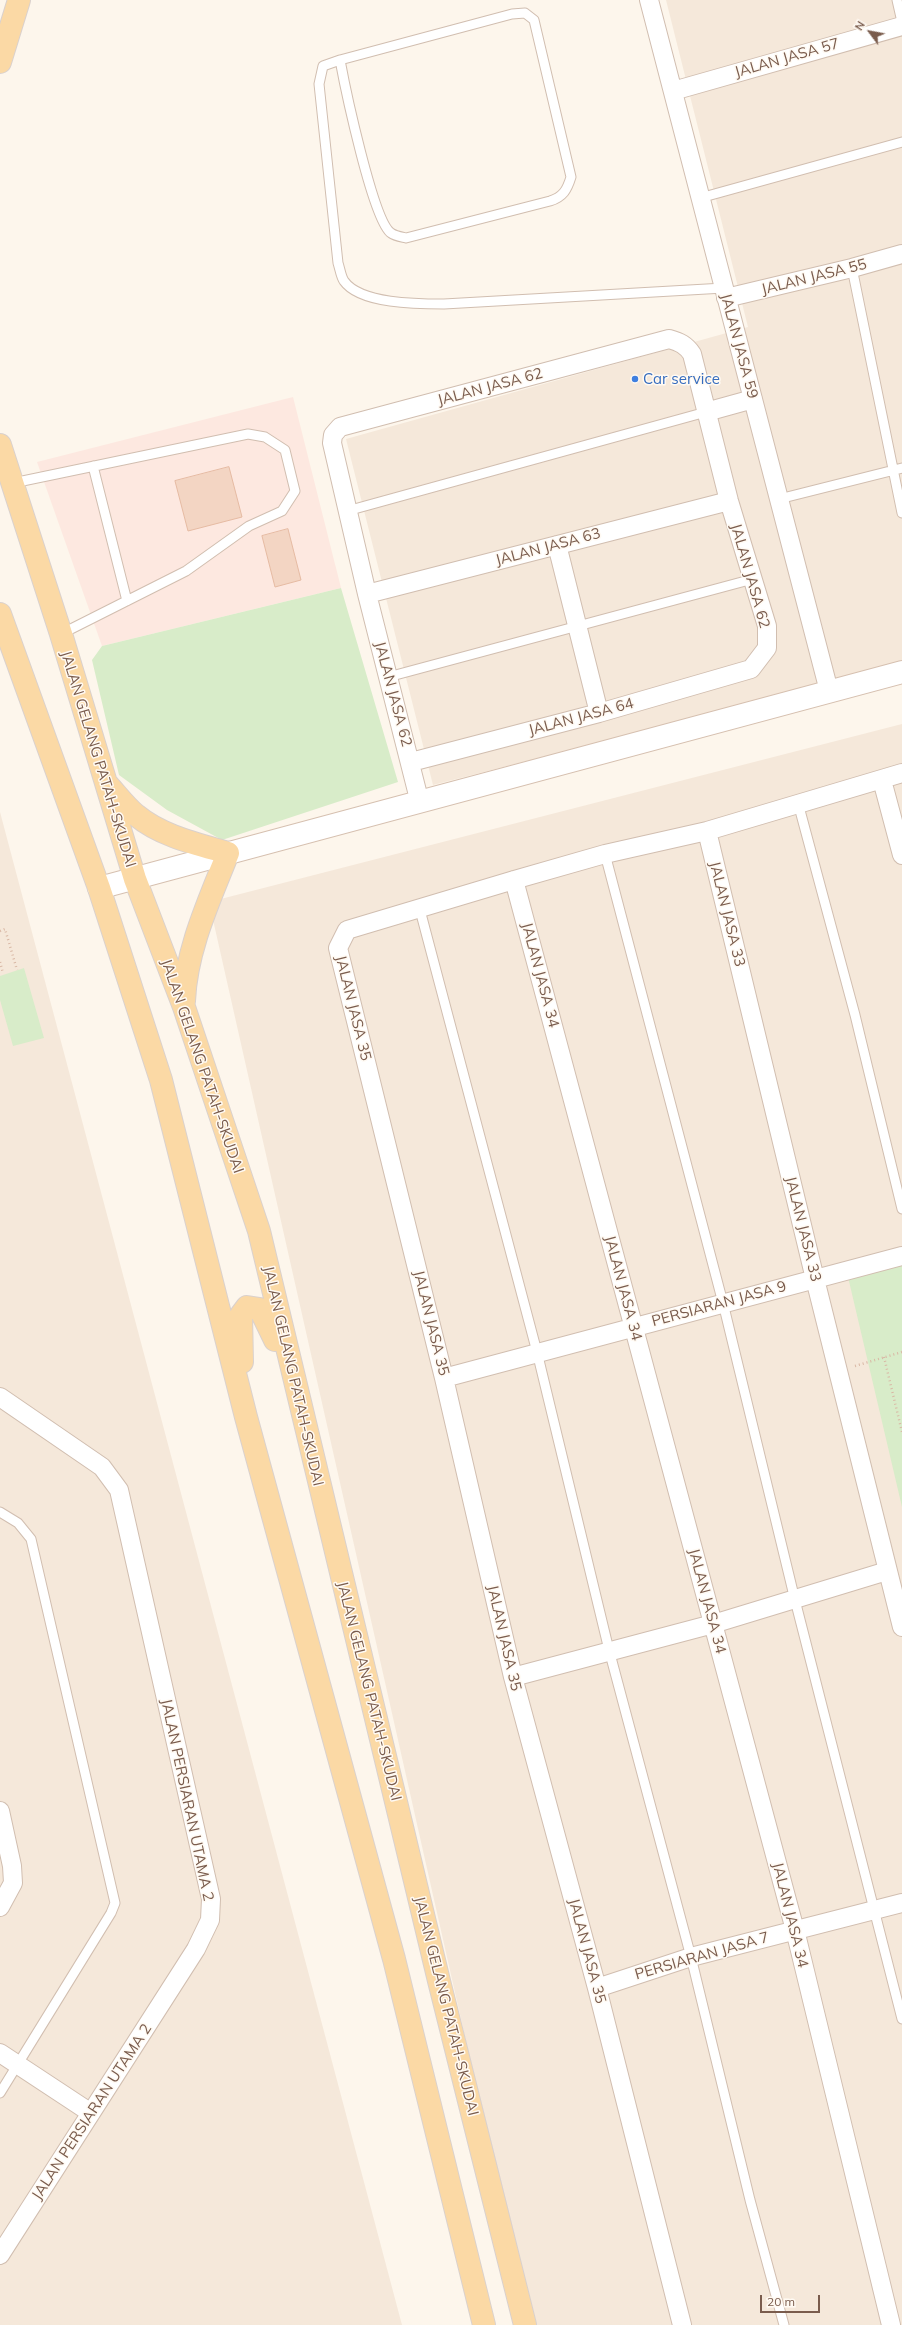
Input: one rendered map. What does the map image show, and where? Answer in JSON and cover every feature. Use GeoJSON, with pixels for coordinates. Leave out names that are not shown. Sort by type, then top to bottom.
{"type":"FeatureCollection","features":[{"type":"Feature","properties":{"kind":"main road"},"geometry":{"type":"LineString","coordinates":[[0,62],[19,0]]}},
{"type":"Feature","properties":{"kind":"main road","name":"JALAN GELANG PATAH-SKUDAI"},"geometry":{"type":"LineString","coordinates":[[0,445],[61,634],[104,780],[135,878],[184,1007],[259,1231],[439,1981],[526,2325]]}},
{"type":"Feature","properties":{"kind":"main road"},"geometry":{"type":"LineString","coordinates":[[0,614],[99,888],[161,1080],[246,1417],[394,1959],[484,2325]]}},
{"type":"Feature","properties":{"kind":"main road"},"geometry":{"type":"LineString","coordinates":[[104,780],[135,815],[170,834],[228,853],[194,945],[185,982],[184,1007]]}},
{"type":"Feature","properties":{"kind":"main road"},"geometry":{"type":"LineString","coordinates":[[246,1417],[241,1316],[247,1307],[260,1309],[270,1326],[298,1398]]}},
{"type":"Feature","properties":{"kind":"street","name":"JALAN JASA 59"},"geometry":{"type":"LineString","coordinates":[[649,0],[829,691]]}},
{"type":"Feature","properties":{"kind":"street","name":"JALAN JASA 57"},"geometry":{"type":"LineString","coordinates":[[673,91],[902,26]]}},
{"type":"Feature","properties":{"kind":"street","name":"JALAN JASA 55"},"geometry":{"type":"LineString","coordinates":[[725,293],[852,268],[902,254]]}},
{"type":"Feature","properties":{"kind":"street","name":"JALAN JASA 62"},"geometry":{"type":"LineString","coordinates":[[420,803],[411,762],[367,594],[332,443],[333,435],[340,427],[669,339],[680,341],[688,347],[692,354],[728,501],[767,626],[767,648],[751,669]]}},
{"type":"Feature","properties":{"kind":"street"},"geometry":{"type":"LineString","coordinates":[[706,412],[753,399]]}},
{"type":"Feature","properties":{"kind":"street","name":"JALAN JASA 63"},"geometry":{"type":"LineString","coordinates":[[367,594],[728,501]]}},
{"type":"Feature","properties":{"kind":"street"},"geometry":{"type":"LineString","coordinates":[[557,545],[576,626],[599,713]]}},
{"type":"Feature","properties":{"kind":"street","name":"JALAN JASA 64"},"geometry":{"type":"LineString","coordinates":[[411,762],[599,713],[751,669]]}},
{"type":"Feature","properties":{"kind":"street"},"geometry":{"type":"LineString","coordinates":[[99,888],[420,803],[902,672]]}},
{"type":"Feature","properties":{"kind":"street"},"geometry":{"type":"LineString","coordinates":[[420,910],[514,880],[605,854],[707,831],[902,773]]}},
{"type":"Feature","properties":{"kind":"street"},"geometry":{"type":"LineString","coordinates":[[882,780],[902,855]]}},
{"type":"Feature","properties":{"kind":"street","name":"JALAN JASA 33"},"geometry":{"type":"LineString","coordinates":[[707,831],[815,1279],[902,1626]]}},
{"type":"Feature","properties":{"kind":"street","name":"JALAN JASA 34"},"geometry":{"type":"LineString","coordinates":[[514,880],[795,1930],[891,2325]]}},
{"type":"Feature","properties":{"kind":"street","name":"JALAN JASA 35"},"geometry":{"type":"LineString","coordinates":[[420,910],[347,930],[338,948],[444,1378],[513,1677],[596,1988],[682,2325]]}},
{"type":"Feature","properties":{"kind":"street","name":"PERSIARAN JASA 9"},"geometry":{"type":"LineString","coordinates":[[444,1378],[634,1326],[723,1304],[902,1256]]}},
{"type":"Feature","properties":{"kind":"street","name":"JALAN PERSIARAN UTAMA 2"},"geometry":{"type":"LineString","coordinates":[[0,1397],[102,1467],[119,1490],[210,1899],[210,1920],[196,1949],[0,2255]]}},
{"type":"Feature","properties":{"kind":"street"},"geometry":{"type":"LineString","coordinates":[[513,1677],[609,1650],[713,1624],[887,1571]]}},
{"type":"Feature","properties":{"kind":"street"},"geometry":{"type":"LineString","coordinates":[[0,1811],[12,1866],[13,1883],[0,1907]]}},
{"type":"Feature","properties":{"kind":"street","name":"PERSIARAN JASA 7"},"geometry":{"type":"LineString","coordinates":[[596,1988],[691,1958],[902,1903]]}},
{"type":"Feature","properties":{"kind":"street"},"geometry":{"type":"LineString","coordinates":[[0,2053],[91,2113]]}},
{"type":"Feature","properties":{"kind":"lane"},"geometry":{"type":"LineString","coordinates":[[897,0],[902,22]]}},
{"type":"Feature","properties":{"kind":"lane"},"geometry":{"type":"LineString","coordinates":[[340,60],[368,182],[384,225],[391,234],[406,238],[560,198],[567,190],[571,178],[534,20],[525,13],[512,14],[340,60],[323,66],[319,84],[338,263],[344,281],[356,292],[406,304],[444,304],[725,293]]}},
{"type":"Feature","properties":{"kind":"lane"},"geometry":{"type":"LineString","coordinates":[[700,198],[902,142]]}},
{"type":"Feature","properties":{"kind":"lane"},"geometry":{"type":"LineString","coordinates":[[852,268],[892,471],[902,513]]}},
{"type":"Feature","properties":{"kind":"lane"},"geometry":{"type":"LineString","coordinates":[[347,511],[706,412]]}},
{"type":"Feature","properties":{"kind":"lane"},"geometry":{"type":"LineString","coordinates":[[13,483],[248,434],[265,437],[285,450],[295,491],[282,511],[249,526],[186,571],[61,634]]}},
{"type":"Feature","properties":{"kind":"lane"},"geometry":{"type":"LineString","coordinates":[[93,466],[128,601]]}},
{"type":"Feature","properties":{"kind":"lane"},"geometry":{"type":"LineString","coordinates":[[779,499],[902,468]]}},
{"type":"Feature","properties":{"kind":"lane"},"geometry":{"type":"LineString","coordinates":[[388,677],[753,579]]}},
{"type":"Feature","properties":{"kind":"lane"},"geometry":{"type":"LineString","coordinates":[[798,803],[855,1015],[902,1209]]}},
{"type":"Feature","properties":{"kind":"lane"},"geometry":{"type":"LineString","coordinates":[[605,854],[723,1304],[795,1600],[873,1911],[902,2018]]}},
{"type":"Feature","properties":{"kind":"lane"},"geometry":{"type":"LineString","coordinates":[[420,910],[537,1352],[609,1650],[691,1958],[750,2200],[784,2325]]}},
{"type":"Feature","properties":{"kind":"lane"},"geometry":{"type":"LineString","coordinates":[[0,1512],[18,1523],[31,1539],[114,1903],[111,1913],[0,2093]]}},
{"type":"Feature","properties":{"kind":"path"},"geometry":{"type":"LineString","coordinates":[[0,931],[5,929],[17,970]]}},
{"type":"Feature","properties":{"kind":"path"},"geometry":{"type":"LineString","coordinates":[[0,962],[3,972]]}},
{"type":"Feature","properties":{"kind":"path"},"geometry":{"type":"LineString","coordinates":[[838,1372],[902,1352]]}},
{"type":"Feature","properties":{"kind":"path"},"geometry":{"type":"LineString","coordinates":[[884,1357],[902,1432]]}},
{"type":"Feature","properties":{"kind":"shaded area"},"geometry":{"type":"Polygon","coordinates":[[[666,0],[902,0],[902,665],[433,785],[346,439],[748,327],[666,0]]]}},
{"type":"Feature","properties":{"kind":"shaded area"},"geometry":{"type":"Polygon","coordinates":[[[293,397],[341,588],[102,646],[37,462],[293,397]]]}},
{"type":"Feature","properties":{"kind":"shaded area"},"geometry":{"type":"Polygon","coordinates":[[[902,724],[902,2325],[530,2325],[209,902],[902,724]]]}},
{"type":"Feature","properties":{"kind":"shaded area"},"geometry":{"type":"Polygon","coordinates":[[[0,812],[402,2325],[0,2325],[0,812]]]}},
{"type":"Feature","properties":{"kind":"green space"},"geometry":{"type":"Polygon","coordinates":[[[341,588],[398,782],[222,840],[167,810],[119,775],[92,660],[102,646],[341,588]]]}},
{"type":"Feature","properties":{"kind":"green space"},"geometry":{"type":"Polygon","coordinates":[[[24,968],[44,1038],[13,1046],[0,1000],[0,976],[24,968]]]}},
{"type":"Feature","properties":{"kind":"green space"},"geometry":{"type":"Polygon","coordinates":[[[902,1262],[902,1507],[848,1277],[902,1262]]]}},
{"type":"Feature","properties":{"kind":"building"},"geometry":{"type":"Polygon","coordinates":[[[229,467],[242,517],[188,531],[175,481],[229,467]]]}},
{"type":"Feature","properties":{"kind":"building"},"geometry":{"type":"Polygon","coordinates":[[[288,529],[301,580],[275,587],[262,536],[288,529]]]}},
{"type":"Feature","properties":{"kind":"place","name":"Car service"},"geometry":{"type":"Point","coordinates":[635,379]}}]}
